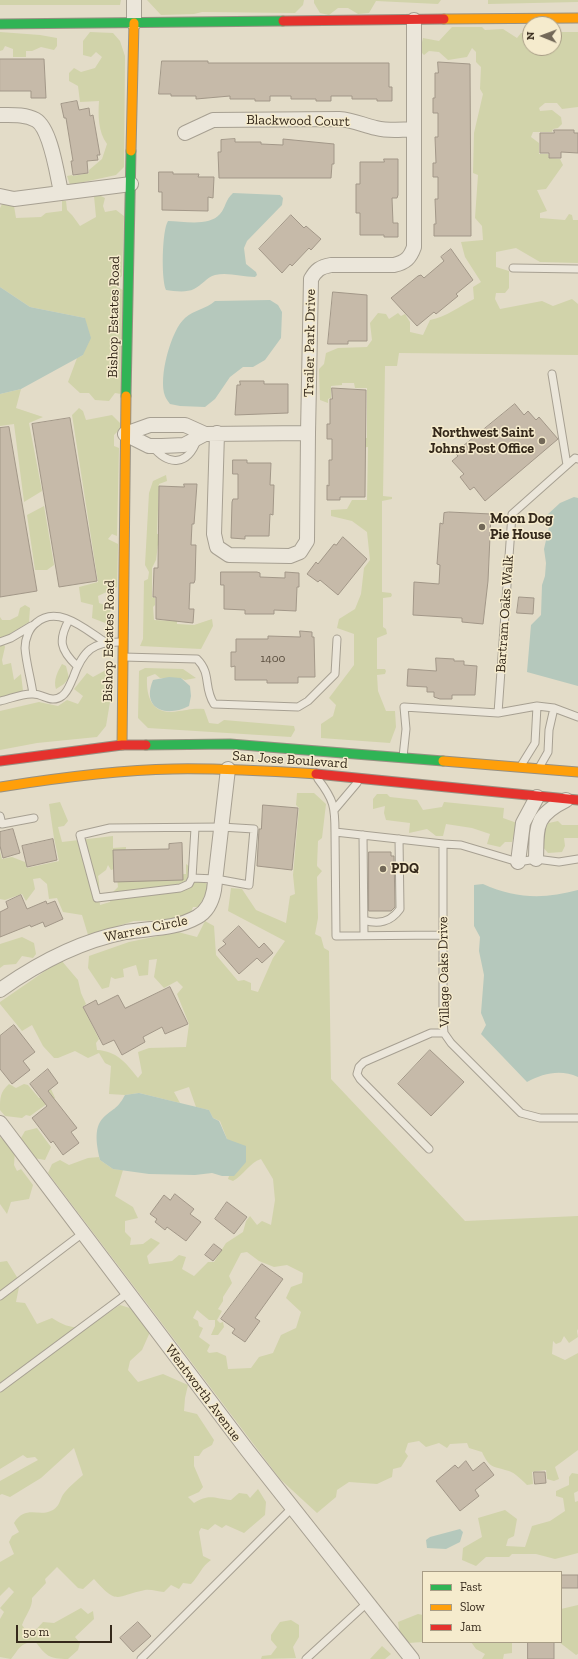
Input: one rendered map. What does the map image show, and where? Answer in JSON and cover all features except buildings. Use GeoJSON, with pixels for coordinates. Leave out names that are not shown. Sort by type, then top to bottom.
{"type":"FeatureCollection","features":[{"type":"Feature","properties":{"kind":"main road"},"geometry":{"type":"LineString","coordinates":[[0,24],[578,18]]}},
{"type":"Feature","properties":{"kind":"main road","name":"Bishop Estates Road"},"geometry":{"type":"LineString","coordinates":[[118,756],[122,745],[125,434],[134,23]]}},
{"type":"Feature","properties":{"kind":"main road","name":"San Jose Boulevard"},"geometry":{"type":"LineString","coordinates":[[0,761],[122,745],[230,744],[578,772]]}},
{"type":"Feature","properties":{"kind":"main road"},"geometry":{"type":"LineString","coordinates":[[231,761],[279,755],[290,748]]}},
{"type":"Feature","properties":{"kind":"main road","name":"San Jose Boulevard"},"geometry":{"type":"LineString","coordinates":[[0,787],[104,773],[231,761],[315,776],[573,800]]}},
{"type":"Feature","properties":{"kind":"main road"},"geometry":{"type":"LineString","coordinates":[[32,772],[94,765]]}},
{"type":"Feature","properties":{"kind":"main road"},"geometry":{"type":"LineString","coordinates":[[525,776],[532,775],[538,769]]}},
{"type":"Feature","properties":{"kind":"main road"},"geometry":{"type":"LineString","coordinates":[[0,778],[11,775]]}},
{"type":"Feature","properties":{"kind":"main road"},"geometry":{"type":"LineString","coordinates":[[434,786],[476,780]]}},
{"type":"Feature","properties":{"kind":"main road"},"geometry":{"type":"LineString","coordinates":[[537,796],[551,787]]}},
{"type":"Feature","properties":{"kind":"street"},"geometry":{"type":"LineString","coordinates":[[134,0],[134,23]]}},
{"type":"Feature","properties":{"kind":"street","name":"Trailer Park Drive"},"geometry":{"type":"LineString","coordinates":[[308,433],[311,279],[315,271],[322,266],[394,265],[404,262],[411,256],[414,247],[414,20]]}},
{"type":"Feature","properties":{"kind":"street"},"geometry":{"type":"LineString","coordinates":[[0,115],[20,115],[37,121],[46,130],[61,192]]}},
{"type":"Feature","properties":{"kind":"street","name":"Blackwood Court"},"geometry":{"type":"LineString","coordinates":[[185,133],[213,120],[352,120],[376,128],[414,130]]}},
{"type":"Feature","properties":{"kind":"street"},"geometry":{"type":"LineString","coordinates":[[0,196],[14,199],[131,184]]}},
{"type":"Feature","properties":{"kind":"street"},"geometry":{"type":"LineString","coordinates":[[125,434],[150,425],[185,425],[207,435]]}},
{"type":"Feature","properties":{"kind":"street"},"geometry":{"type":"LineString","coordinates":[[125,434],[152,446],[184,445],[207,435],[308,433],[307,541],[300,552],[290,556],[229,555],[217,547],[214,534],[207,435]]}},
{"type":"Feature","properties":{"kind":"street","name":"Warren Circle"},"geometry":{"type":"LineString","coordinates":[[0,990],[54,956],[96,939],[126,932],[172,926],[197,917],[204,912],[212,901],[216,879],[221,827],[231,761]]}},
{"type":"Feature","properties":{"kind":"street"},"geometry":{"type":"LineString","coordinates":[[518,862],[523,823],[537,796]]}},
{"type":"Feature","properties":{"kind":"street"},"geometry":{"type":"LineString","coordinates":[[536,859],[538,825],[543,814],[549,809],[573,800]]}},
{"type":"Feature","properties":{"kind":"street","name":"Wentworth Avenue"},"geometry":{"type":"LineString","coordinates":[[0,1123],[292,1508],[412,1659]]}},
{"type":"Feature","properties":{"kind":"lane"},"geometry":{"type":"LineString","coordinates":[[513,268],[578,269]]}},
{"type":"Feature","properties":{"kind":"lane"},"geometry":{"type":"LineString","coordinates":[[552,374],[567,465]]}},
{"type":"Feature","properties":{"kind":"lane","name":"Bartram Oaks Walk"},"geometry":{"type":"LineString","coordinates":[[498,713],[512,514],[575,458],[578,458]]}},
{"type":"Feature","properties":{"kind":"lane"},"geometry":{"type":"LineString","coordinates":[[0,642],[12,638],[46,617],[58,616],[69,620],[105,642]]}},
{"type":"Feature","properties":{"kind":"lane"},"geometry":{"type":"LineString","coordinates":[[69,620],[62,637],[63,647],[68,657],[77,666]]}},
{"type":"Feature","properties":{"kind":"lane"},"geometry":{"type":"LineString","coordinates":[[32,626],[25,647],[33,694]]}},
{"type":"Feature","properties":{"kind":"lane"},"geometry":{"type":"LineString","coordinates":[[122,657],[197,659],[204,665],[207,674],[208,694],[214,704],[298,707],[308,701],[335,674],[337,639]]}},
{"type":"Feature","properties":{"kind":"lane"},"geometry":{"type":"LineString","coordinates":[[0,701],[33,694],[46,699],[56,699],[63,696],[68,689],[77,666],[94,647],[105,642],[123,642]]}},
{"type":"Feature","properties":{"kind":"lane"},"geometry":{"type":"LineString","coordinates":[[519,768],[535,743],[537,706]]}},
{"type":"Feature","properties":{"kind":"lane"},"geometry":{"type":"LineString","coordinates":[[403,758],[406,728],[404,707],[498,713],[537,706],[554,708],[578,717]]}},
{"type":"Feature","properties":{"kind":"lane"},"geometry":{"type":"LineString","coordinates":[[538,769],[548,752],[549,730],[554,708]]}},
{"type":"Feature","properties":{"kind":"lane"},"geometry":{"type":"LineString","coordinates":[[315,776],[327,791],[335,809],[336,936],[443,935]]}},
{"type":"Feature","properties":{"kind":"lane"},"geometry":{"type":"LineString","coordinates":[[335,809],[344,796],[360,779]]}},
{"type":"Feature","properties":{"kind":"lane"},"geometry":{"type":"LineString","coordinates":[[0,816],[2,824],[34,818]]}},
{"type":"Feature","properties":{"kind":"lane"},"geometry":{"type":"LineString","coordinates":[[192,878],[216,879],[249,885],[254,829],[221,827],[110,828],[80,835],[97,898],[180,888],[189,884],[192,878],[195,828]]}},
{"type":"Feature","properties":{"kind":"lane"},"geometry":{"type":"LineString","coordinates":[[335,832],[461,845],[518,862],[536,859],[559,862],[578,859]]}},
{"type":"Feature","properties":{"kind":"lane"},"geometry":{"type":"LineString","coordinates":[[363,835],[364,936]]}},
{"type":"Feature","properties":{"kind":"lane"},"geometry":{"type":"LineString","coordinates":[[364,920],[373,923],[383,922],[395,916],[400,909],[399,839]]}},
{"type":"Feature","properties":{"kind":"lane","name":"Village Oaks Drive"},"geometry":{"type":"LineString","coordinates":[[443,844],[444,1033],[451,1043],[521,1114],[540,1118],[578,1118]]}},
{"type":"Feature","properties":{"kind":"lane"},"geometry":{"type":"LineString","coordinates":[[429,1149],[360,1079],[357,1074],[359,1067],[364,1062],[431,1033],[444,1033]]}},
{"type":"Feature","properties":{"kind":"lane"},"geometry":{"type":"LineString","coordinates":[[0,1296],[83,1233]]}},
{"type":"Feature","properties":{"kind":"lane"},"geometry":{"type":"LineString","coordinates":[[0,1388],[128,1293]]}},
{"type":"Feature","properties":{"kind":"lane"},"geometry":{"type":"LineString","coordinates":[[141,1659],[292,1508]]}},
{"type":"Feature","properties":{"kind":"lane"},"geometry":{"type":"LineString","coordinates":[[306,1659],[367,1603]]}},
{"type":"Feature","properties":{"kind":"green space"},"geometry":{"type":"Polygon","coordinates":[[[0,0],[121,0],[120,5],[0,5],[0,0]]]}},
{"type":"Feature","properties":{"kind":"green space"},"geometry":{"type":"Polygon","coordinates":[[[147,0],[304,0],[303,5],[295,13],[202,12],[194,14],[161,15],[147,0]]]}},
{"type":"Feature","properties":{"kind":"green space"},"geometry":{"type":"Polygon","coordinates":[[[314,0],[441,0],[438,4],[376,1],[369,13],[358,14],[348,8],[338,8],[329,15],[320,13],[314,3],[314,0]]]}},
{"type":"Feature","properties":{"kind":"green space"},"geometry":{"type":"Polygon","coordinates":[[[488,0],[578,0],[578,2],[488,4],[488,0]]]}},
{"type":"Feature","properties":{"kind":"green space"},"geometry":{"type":"Polygon","coordinates":[[[452,27],[482,27],[485,30],[503,29],[517,38],[522,33],[522,56],[562,56],[562,32],[578,32],[578,107],[562,109],[557,103],[545,103],[539,108],[540,111],[552,110],[561,117],[562,124],[558,128],[553,129],[552,132],[533,132],[531,137],[539,143],[539,154],[548,154],[549,158],[560,159],[563,165],[546,189],[537,190],[547,211],[540,213],[540,218],[565,220],[569,214],[572,215],[573,220],[578,220],[578,263],[540,262],[516,248],[496,252],[496,267],[509,271],[509,288],[505,293],[496,293],[495,299],[500,309],[542,301],[553,306],[572,299],[578,304],[578,355],[399,353],[397,366],[385,366],[383,496],[392,497],[392,499],[382,501],[382,592],[391,593],[392,595],[391,597],[383,598],[383,627],[386,629],[387,634],[377,638],[377,669],[385,669],[386,671],[385,674],[377,675],[378,691],[386,711],[395,711],[396,727],[390,743],[321,738],[321,724],[333,716],[336,705],[329,698],[354,665],[354,634],[337,628],[339,619],[355,609],[361,594],[364,568],[370,560],[367,532],[352,521],[331,516],[331,510],[347,509],[352,500],[367,500],[368,447],[358,448],[350,437],[367,438],[367,388],[355,388],[354,383],[342,383],[342,385],[331,386],[331,398],[328,399],[328,403],[320,400],[319,369],[324,364],[326,353],[338,348],[367,347],[372,340],[370,323],[378,313],[386,314],[389,319],[398,313],[401,316],[405,314],[410,322],[410,332],[423,335],[430,320],[447,314],[474,299],[473,287],[481,282],[465,257],[461,242],[483,240],[482,226],[475,218],[478,175],[473,173],[474,133],[483,94],[480,89],[481,67],[476,62],[476,52],[472,48],[467,57],[448,60],[439,52],[429,51],[424,55],[420,51],[423,38],[439,41],[452,27]]]}},
{"type":"Feature","properties":{"kind":"green space"},"geometry":{"type":"Polygon","coordinates":[[[0,32],[40,35],[57,38],[57,46],[54,50],[41,47],[32,51],[26,51],[26,57],[13,57],[13,49],[5,46],[3,50],[0,51],[0,32]]]}},
{"type":"Feature","properties":{"kind":"green space"},"geometry":{"type":"Polygon","coordinates":[[[90,32],[113,33],[120,41],[125,56],[124,167],[116,175],[70,185],[67,176],[89,173],[89,170],[102,159],[107,144],[100,129],[99,101],[80,102],[78,86],[69,81],[69,73],[74,68],[81,72],[95,68],[102,57],[96,52],[91,57],[83,55],[83,41],[90,32]]]}},
{"type":"Feature","properties":{"kind":"green space"},"geometry":{"type":"Polygon","coordinates":[[[99,195],[105,198],[103,206],[105,212],[116,210],[124,216],[122,276],[116,281],[117,287],[123,290],[121,394],[115,393],[109,401],[95,400],[89,393],[80,393],[68,382],[77,358],[83,355],[85,318],[30,307],[0,287],[0,208],[2,204],[14,206],[16,218],[41,217],[46,213],[62,211],[62,201],[66,201],[67,210],[80,226],[96,217],[94,196],[99,195]]]}},
{"type":"Feature","properties":{"kind":"green space"},"geometry":{"type":"Polygon","coordinates":[[[21,389],[16,408],[43,417],[29,423],[42,491],[24,502],[14,424],[0,426],[0,394],[21,389]]]}},
{"type":"Feature","properties":{"kind":"green space"},"geometry":{"type":"Polygon","coordinates":[[[79,408],[83,411],[86,420],[112,415],[120,423],[120,429],[114,435],[114,446],[119,448],[117,536],[112,534],[108,539],[118,544],[117,587],[98,596],[99,603],[111,607],[108,624],[92,618],[93,605],[81,602],[79,587],[98,582],[72,415],[79,408]]]}},
{"type":"Feature","properties":{"kind":"green space"},"geometry":{"type":"Polygon","coordinates":[[[166,475],[167,481],[159,484],[157,534],[169,534],[167,545],[158,545],[156,560],[152,568],[152,597],[155,598],[155,605],[153,607],[154,620],[177,621],[177,624],[194,625],[212,619],[213,626],[201,649],[140,646],[143,639],[144,581],[148,579],[149,572],[145,565],[149,493],[153,481],[166,475]]]}},
{"type":"Feature","properties":{"kind":"green space"},"geometry":{"type":"Polygon","coordinates":[[[44,506],[54,565],[47,570],[35,570],[27,515],[44,506]]]}},
{"type":"Feature","properties":{"kind":"green space"},"geometry":{"type":"Polygon","coordinates":[[[25,605],[30,608],[29,622],[5,637],[0,638],[0,617],[2,620],[10,620],[18,616],[20,608],[25,605]]]}},
{"type":"Feature","properties":{"kind":"green space"},"geometry":{"type":"Polygon","coordinates":[[[4,644],[5,647],[2,660],[3,665],[11,663],[14,680],[21,674],[23,691],[0,698],[0,646],[4,644]]]}},
{"type":"Feature","properties":{"kind":"green space"},"geometry":{"type":"Polygon","coordinates":[[[62,664],[66,666],[69,678],[64,684],[56,689],[56,679],[62,664]]]}},
{"type":"Feature","properties":{"kind":"green space"},"geometry":{"type":"Polygon","coordinates":[[[145,668],[183,669],[196,678],[185,680],[181,678],[160,678],[155,674],[147,677],[150,699],[157,708],[163,711],[170,712],[204,709],[209,723],[218,724],[224,720],[294,726],[295,730],[291,737],[148,728],[138,718],[139,671],[145,668]]]}},
{"type":"Feature","properties":{"kind":"green space"},"geometry":{"type":"Polygon","coordinates":[[[106,670],[112,690],[106,726],[97,737],[37,743],[0,750],[0,711],[39,702],[58,706],[67,700],[78,704],[83,696],[74,689],[87,673],[93,677],[106,670]]]}},
{"type":"Feature","properties":{"kind":"green space"},"geometry":{"type":"Polygon","coordinates":[[[297,793],[314,793],[326,804],[322,838],[318,841],[317,866],[322,871],[317,877],[318,918],[315,934],[321,937],[324,948],[329,951],[331,1079],[465,1221],[578,1216],[578,1337],[569,1343],[564,1336],[561,1342],[556,1344],[553,1341],[552,1354],[565,1360],[578,1353],[578,1450],[555,1467],[559,1479],[554,1481],[547,1479],[546,1470],[532,1472],[533,1484],[527,1485],[511,1472],[492,1466],[482,1452],[469,1448],[467,1443],[450,1444],[447,1448],[439,1443],[426,1447],[419,1441],[408,1443],[405,1452],[408,1456],[401,1467],[393,1469],[392,1477],[377,1484],[349,1482],[337,1490],[336,1497],[317,1513],[280,1479],[48,1173],[52,1164],[60,1160],[69,1165],[88,1158],[99,1157],[100,1160],[113,1169],[123,1170],[115,1196],[133,1207],[138,1218],[125,1221],[125,1232],[131,1238],[130,1245],[143,1244],[151,1238],[160,1243],[147,1256],[149,1264],[172,1261],[179,1255],[186,1257],[182,1269],[194,1276],[208,1262],[214,1262],[226,1243],[243,1232],[246,1221],[250,1216],[257,1225],[262,1221],[271,1225],[275,1200],[273,1179],[261,1159],[253,1163],[233,1181],[228,1179],[229,1176],[234,1176],[227,1139],[220,1121],[213,1118],[209,1110],[196,1107],[189,1087],[174,1092],[180,1103],[139,1093],[125,1095],[109,1094],[111,1066],[105,1063],[99,1053],[88,1058],[75,1051],[58,1058],[54,1058],[43,1046],[32,1025],[22,1031],[0,1004],[0,1002],[61,960],[78,980],[81,993],[86,1004],[83,1007],[99,1039],[96,1043],[97,1050],[116,1055],[138,1078],[142,1073],[138,1052],[149,1048],[186,1047],[189,1024],[177,994],[183,987],[177,981],[164,988],[154,977],[157,959],[149,960],[148,975],[139,976],[136,965],[123,969],[124,977],[115,979],[111,977],[109,987],[102,989],[88,968],[89,956],[129,942],[178,932],[197,937],[205,921],[214,926],[216,955],[238,981],[244,980],[251,983],[251,990],[258,992],[273,958],[285,941],[228,911],[231,888],[242,889],[256,910],[286,923],[290,896],[295,894],[293,875],[299,808],[296,805],[297,793]],[[247,1252],[241,1253],[229,1276],[232,1283],[223,1297],[223,1301],[218,1309],[222,1311],[217,1320],[220,1323],[223,1322],[224,1327],[218,1335],[211,1335],[215,1326],[215,1320],[209,1320],[197,1310],[193,1318],[198,1321],[199,1326],[203,1328],[199,1337],[210,1345],[207,1351],[209,1353],[217,1352],[226,1356],[228,1369],[251,1368],[259,1357],[273,1353],[281,1335],[296,1328],[301,1312],[286,1298],[291,1287],[302,1283],[303,1273],[287,1265],[274,1267],[259,1261],[247,1252]]]}},
{"type":"Feature","properties":{"kind":"green space"},"geometry":{"type":"Polygon","coordinates":[[[377,794],[387,794],[390,797],[417,800],[423,810],[442,807],[444,802],[504,808],[503,818],[517,823],[512,842],[505,842],[500,847],[487,844],[490,834],[472,828],[446,824],[443,836],[436,836],[427,829],[409,833],[410,823],[386,820],[384,813],[385,806],[373,809],[373,799],[377,794]]]}},
{"type":"Feature","properties":{"kind":"green space"},"geometry":{"type":"Polygon","coordinates":[[[60,802],[68,821],[64,826],[58,827],[62,842],[113,836],[113,848],[126,847],[125,866],[111,870],[108,865],[106,870],[98,876],[100,905],[110,902],[111,894],[118,887],[117,878],[139,881],[151,875],[186,874],[186,864],[190,867],[190,876],[203,879],[209,887],[199,907],[193,907],[190,915],[177,920],[134,921],[88,935],[82,915],[63,912],[57,898],[49,899],[47,884],[40,878],[33,879],[35,889],[26,901],[22,894],[5,900],[0,899],[0,851],[2,859],[12,857],[25,862],[27,868],[59,861],[49,804],[60,802]]]}},
{"type":"Feature","properties":{"kind":"green space"},"geometry":{"type":"Polygon","coordinates":[[[558,821],[562,825],[578,825],[578,838],[564,838],[565,846],[562,852],[548,853],[542,846],[544,824],[558,821]]]}},
{"type":"Feature","properties":{"kind":"green space"},"geometry":{"type":"Polygon","coordinates":[[[22,937],[34,943],[36,954],[33,958],[22,956],[16,964],[4,965],[0,968],[0,944],[22,937]]]}},
{"type":"Feature","properties":{"kind":"green space"},"geometry":{"type":"Polygon","coordinates":[[[9,1084],[16,1088],[24,1084],[28,1085],[39,1098],[51,1089],[55,1098],[30,1116],[26,1115],[22,1118],[5,1116],[0,1110],[0,1099],[2,1093],[9,1084]]]}},
{"type":"Feature","properties":{"kind":"green space"},"geometry":{"type":"Polygon","coordinates":[[[37,1128],[51,1147],[45,1160],[34,1158],[21,1138],[25,1131],[37,1128]]]}},
{"type":"Feature","properties":{"kind":"green space"},"geometry":{"type":"Polygon","coordinates":[[[0,1137],[15,1151],[14,1165],[17,1171],[21,1169],[33,1185],[29,1199],[11,1202],[7,1214],[0,1204],[0,1137]]]}},
{"type":"Feature","properties":{"kind":"green space"},"geometry":{"type":"Polygon","coordinates":[[[7,1261],[20,1282],[16,1302],[25,1303],[37,1324],[52,1318],[62,1324],[72,1327],[80,1327],[95,1322],[120,1305],[133,1309],[150,1332],[142,1350],[130,1361],[128,1370],[138,1382],[163,1374],[188,1385],[184,1411],[197,1414],[214,1440],[212,1445],[203,1450],[199,1456],[194,1456],[194,1466],[203,1487],[199,1492],[188,1497],[194,1503],[209,1497],[231,1500],[239,1493],[247,1494],[250,1498],[258,1489],[266,1502],[265,1515],[244,1533],[226,1525],[222,1528],[215,1524],[208,1530],[201,1528],[199,1532],[203,1556],[211,1560],[191,1584],[183,1583],[179,1589],[171,1585],[164,1592],[145,1590],[117,1597],[108,1593],[94,1579],[83,1589],[78,1588],[57,1567],[45,1579],[46,1583],[32,1598],[30,1608],[22,1625],[27,1632],[32,1634],[43,1622],[54,1623],[81,1608],[88,1614],[93,1611],[94,1619],[75,1637],[80,1643],[78,1650],[68,1659],[48,1656],[35,1641],[23,1645],[11,1659],[0,1657],[0,1619],[4,1612],[0,1608],[14,1592],[9,1587],[0,1596],[0,1562],[14,1554],[9,1542],[12,1536],[19,1532],[14,1523],[23,1514],[33,1512],[43,1513],[53,1510],[71,1485],[83,1475],[74,1448],[41,1478],[10,1497],[2,1494],[0,1495],[0,1481],[38,1460],[35,1457],[27,1458],[23,1455],[0,1469],[0,1262],[7,1261]]]}},
{"type":"Feature","properties":{"kind":"green space"},"geometry":{"type":"Polygon","coordinates":[[[572,1473],[578,1474],[578,1491],[574,1493],[575,1502],[578,1501],[578,1553],[555,1559],[536,1554],[512,1554],[509,1557],[486,1557],[476,1566],[462,1560],[463,1548],[482,1537],[478,1518],[505,1510],[517,1519],[514,1536],[508,1539],[506,1546],[525,1547],[532,1526],[550,1521],[565,1511],[563,1498],[556,1496],[556,1491],[569,1485],[569,1477],[572,1473]]]}},
{"type":"Feature","properties":{"kind":"green space"},"geometry":{"type":"Polygon","coordinates":[[[578,1605],[578,1654],[576,1655],[560,1643],[562,1643],[562,1609],[578,1605]]]}},
{"type":"Feature","properties":{"kind":"green space"},"geometry":{"type":"Polygon","coordinates":[[[418,1614],[422,1615],[422,1642],[408,1643],[400,1636],[398,1622],[418,1614]]]}},
{"type":"Feature","properties":{"kind":"green space"},"geometry":{"type":"Polygon","coordinates":[[[291,1620],[299,1625],[299,1637],[293,1647],[296,1658],[261,1659],[262,1656],[271,1655],[277,1647],[271,1640],[271,1635],[280,1622],[291,1620]]]}},
{"type":"Feature","properties":{"kind":"green space"},"geometry":{"type":"Polygon","coordinates":[[[472,1643],[512,1643],[512,1653],[504,1654],[503,1659],[482,1659],[485,1654],[476,1649],[472,1643]]]}},
{"type":"Feature","properties":{"kind":"green space"},"geometry":{"type":"Polygon","coordinates":[[[382,1646],[391,1654],[385,1659],[370,1659],[382,1646]]]}},
{"type":"Feature","properties":{"kind":"shaded area"},"geometry":{"type":"Polygon","coordinates":[[[233,193],[280,195],[283,198],[282,205],[247,241],[244,248],[246,264],[256,272],[257,275],[255,277],[220,274],[209,278],[197,288],[191,290],[166,290],[163,276],[163,255],[164,234],[168,221],[209,221],[220,214],[228,198],[233,193]]]}},
{"type":"Feature","properties":{"kind":"shaded area"},"geometry":{"type":"Polygon","coordinates":[[[0,287],[30,307],[85,318],[91,338],[83,355],[21,389],[0,394],[0,287]]]}},
{"type":"Feature","properties":{"kind":"shaded area"},"geometry":{"type":"Polygon","coordinates":[[[270,300],[278,305],[282,312],[281,338],[265,360],[253,367],[243,367],[230,377],[215,399],[205,407],[170,404],[165,397],[163,388],[163,378],[167,355],[175,333],[185,318],[215,301],[270,300]]]}},
{"type":"Feature","properties":{"kind":"shaded area"},"geometry":{"type":"Polygon","coordinates":[[[574,497],[578,498],[578,686],[527,672],[531,625],[541,615],[542,585],[545,576],[546,563],[544,549],[549,527],[547,515],[560,503],[574,497]]]}},
{"type":"Feature","properties":{"kind":"shaded area"},"geometry":{"type":"Polygon","coordinates":[[[169,677],[181,678],[190,686],[191,696],[189,706],[180,710],[164,711],[153,704],[150,698],[150,690],[153,680],[169,677]]]}},
{"type":"Feature","properties":{"kind":"shaded area"},"geometry":{"type":"Polygon","coordinates":[[[483,884],[507,893],[530,896],[554,895],[578,890],[578,1077],[565,1073],[552,1073],[539,1076],[527,1082],[481,1034],[486,1025],[481,1013],[484,975],[479,951],[480,937],[474,926],[474,885],[483,884]]]}},
{"type":"Feature","properties":{"kind":"shaded area"},"geometry":{"type":"Polygon","coordinates":[[[139,1093],[209,1110],[213,1118],[219,1121],[227,1139],[246,1146],[246,1162],[234,1176],[222,1176],[212,1173],[195,1175],[149,1174],[113,1169],[100,1160],[97,1138],[98,1127],[103,1118],[117,1106],[125,1095],[139,1093]]]}},
{"type":"Feature","properties":{"kind":"shaded area"},"geometry":{"type":"Polygon","coordinates":[[[460,1529],[463,1532],[460,1542],[446,1549],[427,1548],[426,1540],[430,1537],[460,1529]]]}},
{"type":"Feature","properties":{"kind":"traffic: fast"},"geometry":{"type":"LineString","coordinates":[[0,24],[283,21]]}},
{"type":"Feature","properties":{"kind":"traffic: fast"},"geometry":{"type":"LineString","coordinates":[[126,396],[131,151]]}},
{"type":"Feature","properties":{"kind":"traffic: fast"},"geometry":{"type":"LineString","coordinates":[[146,745],[230,744],[443,761]]}},
{"type":"Feature","properties":{"kind":"traffic: slow"},"geometry":{"type":"LineString","coordinates":[[444,19],[578,18]]}},
{"type":"Feature","properties":{"kind":"traffic: slow"},"geometry":{"type":"LineString","coordinates":[[131,151],[134,23]]}},
{"type":"Feature","properties":{"kind":"traffic: slow"},"geometry":{"type":"LineString","coordinates":[[122,745],[126,396]]}},
{"type":"Feature","properties":{"kind":"traffic: slow"},"geometry":{"type":"LineString","coordinates":[[443,761],[578,772]]}},
{"type":"Feature","properties":{"kind":"traffic: slow"},"geometry":{"type":"LineString","coordinates":[[0,787],[86,775],[151,770],[227,769],[316,774]]}},
{"type":"Feature","properties":{"kind":"traffic: jam"},"geometry":{"type":"LineString","coordinates":[[283,21],[444,19]]}},
{"type":"Feature","properties":{"kind":"traffic: jam"},"geometry":{"type":"LineString","coordinates":[[0,761],[122,745],[146,745]]}},
{"type":"Feature","properties":{"kind":"traffic: jam"},"geometry":{"type":"LineString","coordinates":[[316,774],[578,800]]}},
{"type":"Feature","properties":{"kind":"place","name":"Northwest Saint Johns Post Office"},"geometry":{"type":"Point","coordinates":[542,441]}},
{"type":"Feature","properties":{"kind":"place","name":"Moon Dog Pie House"},"geometry":{"type":"Point","coordinates":[482,527]}},
{"type":"Feature","properties":{"kind":"place","name":"PDQ"},"geometry":{"type":"Point","coordinates":[383,869]}}]}
